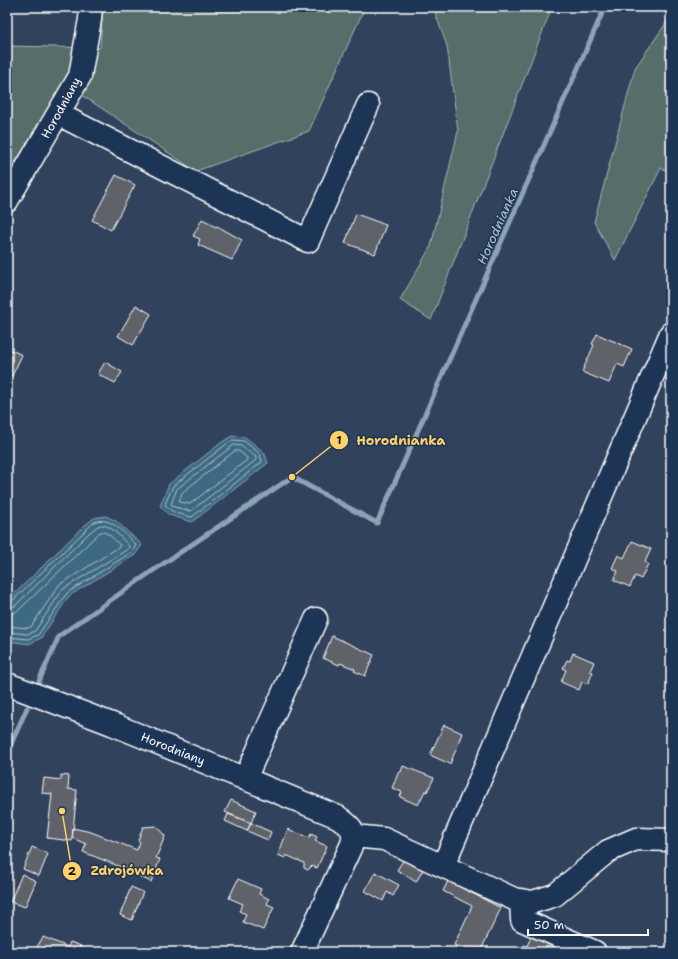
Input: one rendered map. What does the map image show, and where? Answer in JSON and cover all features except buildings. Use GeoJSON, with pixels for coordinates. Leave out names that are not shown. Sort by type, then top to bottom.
{"type":"FeatureCollection","features":[{"type":"Feature","properties":{"kind":"street","name":"Horodniany"},"geometry":{"type":"LineString","coordinates":[[7,201],[80,76],[91,7]]}},
{"type":"Feature","properties":{"kind":"street"},"geometry":{"type":"LineString","coordinates":[[58,114],[308,241],[368,105]]}},
{"type":"Feature","properties":{"kind":"street"},"geometry":{"type":"LineString","coordinates":[[443,866],[671,333]]}},
{"type":"Feature","properties":{"kind":"street"},"geometry":{"type":"LineString","coordinates":[[245,779],[316,619]]}},
{"type":"Feature","properties":{"kind":"street","name":"Horodniany"},"geometry":{"type":"LineString","coordinates":[[7,684],[112,724],[338,817],[350,825],[354,836]]}},
{"type":"Feature","properties":{"kind":"street"},"geometry":{"type":"LineString","coordinates":[[302,952],[352,844],[354,836],[384,838],[514,899],[533,902],[555,895],[608,851],[636,839],[671,840]]}},
{"type":"Feature","properties":{"kind":"street"},"geometry":{"type":"LineString","coordinates":[[521,900],[522,920],[595,952]]}},
{"type":"Feature","properties":{"kind":"green space"},"geometry":{"type":"Polygon","coordinates":[[[103,7],[365,7],[309,131],[196,171],[65,84],[7,175],[7,46],[100,48],[103,7]]]}},
{"type":"Feature","properties":{"kind":"green space"},"geometry":{"type":"Polygon","coordinates":[[[433,7],[552,7],[431,320],[400,300],[431,246],[458,131],[447,46],[433,7]]]}},
{"type":"Feature","properties":{"kind":"green space"},"geometry":{"type":"Polygon","coordinates":[[[671,16],[671,173],[661,168],[615,260],[594,222],[635,68],[671,16]]]}},
{"type":"Feature","properties":{"kind":"water"},"geometry":{"type":"Polygon","coordinates":[[[232,436],[245,437],[264,452],[268,463],[192,522],[169,515],[160,506],[169,484],[222,442],[232,436]]]}},
{"type":"Feature","properties":{"kind":"water"},"geometry":{"type":"Polygon","coordinates":[[[106,516],[116,521],[142,545],[135,555],[69,596],[41,638],[29,644],[7,641],[7,601],[84,526],[94,518],[106,516]]]}},
{"type":"Feature","properties":{"kind":"waterway","name":"Horodnianka"},"geometry":{"type":"LineString","coordinates":[[39,681],[59,636],[292,477],[377,523],[605,7]]}},
{"type":"Feature","properties":{"kind":"waterway","name":"Horodnianka"},"geometry":{"type":"LineString","coordinates":[[7,753],[27,708]]}},
{"type":"Feature","properties":{"kind":"place","name":"Horodnianka"},"geometry":{"type":"Point","coordinates":[292,477]}},
{"type":"Feature","properties":{"kind":"place","name":"Zdrojówka"},"geometry":{"type":"Point","coordinates":[62,811]}}]}
